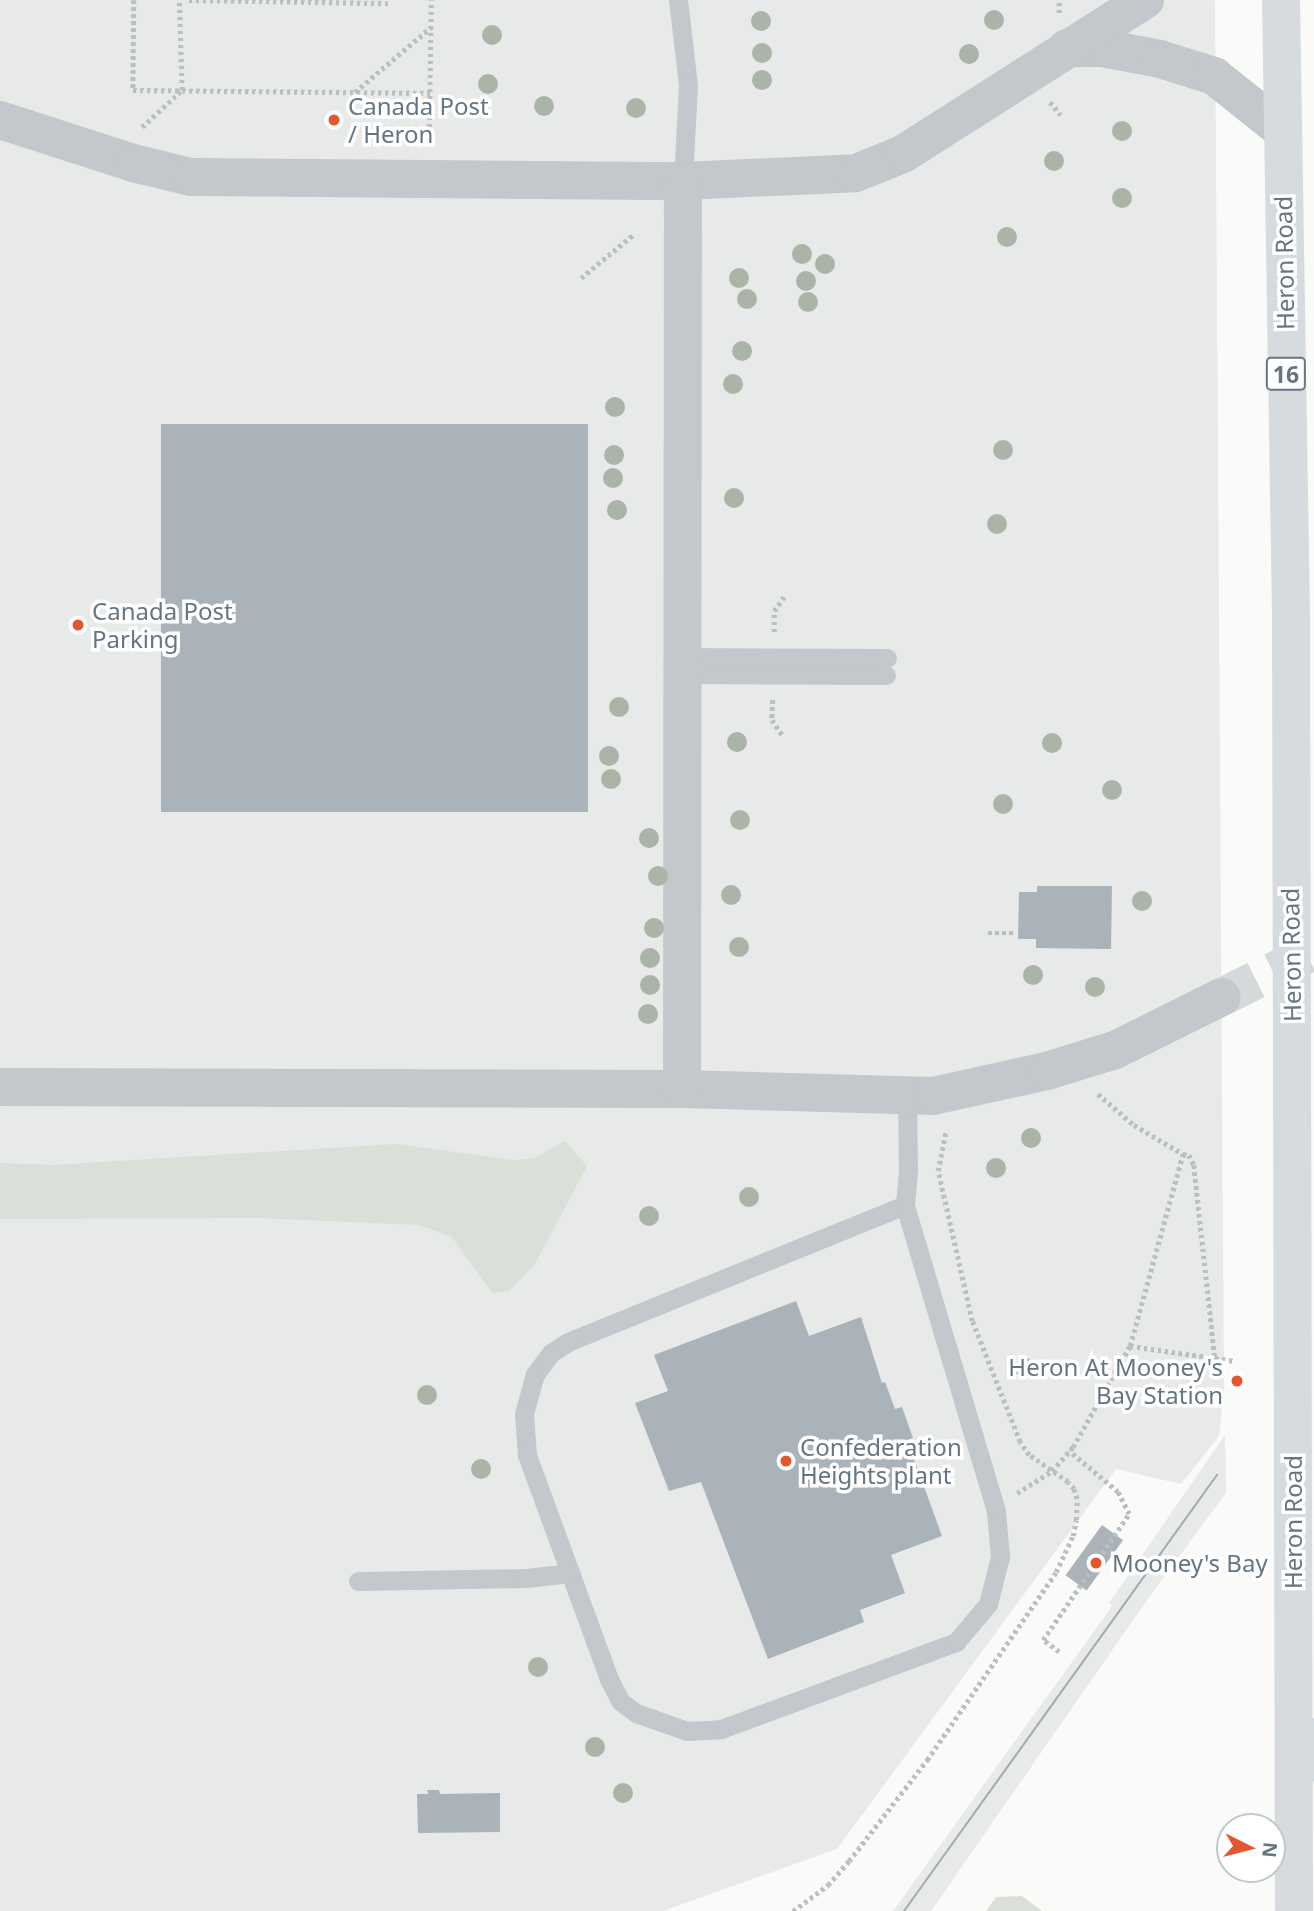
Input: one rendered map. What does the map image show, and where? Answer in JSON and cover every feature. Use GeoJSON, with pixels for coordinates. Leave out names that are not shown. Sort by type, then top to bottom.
{"type":"FeatureCollection","features":[{"type":"Feature","properties":{"kind":"main road","name":"Heron Road"},"geometry":{"type":"LineString","coordinates":[[1281,0],[1291,618],[1294,1911]]}},
{"type":"Feature","properties":{"kind":"main road"},"geometry":{"type":"LineString","coordinates":[[1295,1776],[1314,1737]]}},
{"type":"Feature","properties":{"kind":"street"},"geometry":{"type":"LineString","coordinates":[[0,120],[133,163],[191,177],[683,181],[856,173],[903,154],[1145,0]]}},
{"type":"Feature","properties":{"kind":"street"},"geometry":{"type":"LineString","coordinates":[[1066,48],[1102,48],[1160,59],[1214,76],[1282,130]]}},
{"type":"Feature","properties":{"kind":"street"},"geometry":{"type":"LineString","coordinates":[[682,1089],[683,181]]}},
{"type":"Feature","properties":{"kind":"street"},"geometry":{"type":"LineString","coordinates":[[0,1087],[682,1089],[933,1096],[1047,1071],[1115,1049],[1222,997]]}},
{"type":"Feature","properties":{"kind":"lane"},"geometry":{"type":"LineString","coordinates":[[678,0],[688,85],[683,181]]}},
{"type":"Feature","properties":{"kind":"lane"},"geometry":{"type":"LineString","coordinates":[[683,666],[886,667]]}},
{"type":"Feature","properties":{"kind":"lane"},"geometry":{"type":"LineString","coordinates":[[905,1205],[581,1337],[551,1353],[535,1374],[526,1404],[523,1434],[527,1455],[620,1701],[636,1713],[669,1728],[706,1731],[721,1729],[956,1642],[988,1604],[1000,1557],[995,1506],[905,1205],[908,1168],[907,1095]]}},
{"type":"Feature","properties":{"kind":"lane"},"geometry":{"type":"LineString","coordinates":[[358,1581],[526,1578],[571,1573]]}},
{"type":"Feature","properties":{"kind":"path"},"geometry":{"type":"LineString","coordinates":[[134,0],[133,90],[431,93]]}},
{"type":"Feature","properties":{"kind":"path"},"geometry":{"type":"LineString","coordinates":[[142,127],[182,90],[179,0]]}},
{"type":"Feature","properties":{"kind":"path"},"geometry":{"type":"LineString","coordinates":[[188,0],[388,2]]}},
{"type":"Feature","properties":{"kind":"path"},"geometry":{"type":"LineString","coordinates":[[429,134],[431,0]]}},
{"type":"Feature","properties":{"kind":"path"},"geometry":{"type":"LineString","coordinates":[[355,92],[431,26]]}},
{"type":"Feature","properties":{"kind":"path"},"geometry":{"type":"LineString","coordinates":[[580,278],[634,234]]}},
{"type":"Feature","properties":{"kind":"path"},"geometry":{"type":"LineString","coordinates":[[988,933],[1016,933]]}},
{"type":"Feature","properties":{"kind":"path"},"geometry":{"type":"LineString","coordinates":[[1088,1089],[1121,1111],[1134,1125],[1189,1155],[1194,1165],[1215,1358]]}},
{"type":"Feature","properties":{"kind":"path"},"geometry":{"type":"LineString","coordinates":[[793,1911],[828,1885],[862,1846],[997,1662],[1056,1572],[1073,1536],[1077,1499],[1068,1482],[1029,1455],[1020,1442],[972,1321],[938,1171],[947,1128]]}},
{"type":"Feature","properties":{"kind":"path"},"geometry":{"type":"LineString","coordinates":[[995,1506],[1052,1471],[1084,1432],[1129,1346],[1183,1154]]}},
{"type":"Feature","properties":{"kind":"path"},"geometry":{"type":"LineString","coordinates":[[1129,1346],[1234,1361]]}},
{"type":"Feature","properties":{"kind":"path"},"geometry":{"type":"LineString","coordinates":[[1059,1652],[1043,1640],[1129,1514],[1118,1492],[1069,1451]]}},
{"type":"Feature","properties":{"kind":"shaded area"},"geometry":{"type":"Polygon","coordinates":[[[0,0],[1215,0],[1224,1389],[1219,1436],[1181,1484],[1116,1469],[837,1849],[663,1911],[0,1911],[0,0]]]}},
{"type":"Feature","properties":{"kind":"shaded area"},"geometry":{"type":"Polygon","coordinates":[[[565,1141],[587,1166],[535,1264],[509,1291],[492,1293],[452,1237],[419,1225],[258,1218],[0,1219],[0,1163],[53,1165],[396,1144],[513,1160],[535,1158],[565,1141]]]}},
{"type":"Feature","properties":{"kind":"shaded area"},"geometry":{"type":"Polygon","coordinates":[[[1225,1435],[1226,1493],[1145,1603],[931,1911],[893,1911],[1112,1606],[1109,1603],[1225,1435]]]}},
{"type":"Feature","properties":{"kind":"shaded area"},"geometry":{"type":"Polygon","coordinates":[[[1022,1896],[1042,1911],[986,1911],[996,1897],[1022,1896]]]}},
{"type":"Feature","properties":{"kind":"building"},"geometry":{"type":"Polygon","coordinates":[[[161,424],[588,424],[588,812],[161,812],[161,424]]]}},
{"type":"Feature","properties":{"kind":"building"},"geometry":{"type":"Polygon","coordinates":[[[1037,886],[1112,886],[1111,949],[1036,948],[1036,939],[1018,939],[1019,892],[1037,892],[1037,886]]]}},
{"type":"Feature","properties":{"kind":"building","name":"Confederation Heights plant"},"geometry":{"type":"Polygon","coordinates":[[[796,1301],[809,1336],[861,1317],[882,1383],[885,1382],[895,1409],[902,1407],[913,1438],[907,1440],[942,1536],[891,1555],[905,1593],[860,1610],[864,1622],[768,1659],[701,1482],[669,1491],[635,1403],[668,1391],[654,1355],[796,1301]]]}},
{"type":"Feature","properties":{"kind":"building"},"geometry":{"type":"Polygon","coordinates":[[[1102,1525],[1123,1540],[1087,1590],[1066,1575],[1102,1525]]]}},
{"type":"Feature","properties":{"kind":"building"},"geometry":{"type":"Polygon","coordinates":[[[427,1790],[439,1790],[440,1794],[500,1793],[500,1832],[418,1833],[417,1794],[428,1794],[427,1790]]]}},
{"type":"Feature","properties":{"kind":"tunnel"},"geometry":{"type":"LineString","coordinates":[[1222,997],[1314,951]]}},
{"type":"Feature","properties":{"kind":"tram line"},"geometry":{"type":"LineString","coordinates":[[904,1911],[1217,1475]]}},
{"type":"Feature","properties":{"kind":"place","name":"Canada Post / Heron"},"geometry":{"type":"Point","coordinates":[334,120]}},
{"type":"Feature","properties":{"kind":"place","name":"Canada Post Parking"},"geometry":{"type":"Point","coordinates":[78,625]}},
{"type":"Feature","properties":{"kind":"place","name":"Heron At Mooney's Bay Station"},"geometry":{"type":"Point","coordinates":[1237,1381]}},
{"type":"Feature","properties":{"kind":"place","name":"Confederation Heights plant"},"geometry":{"type":"Point","coordinates":[786,1461]}},
{"type":"Feature","properties":{"kind":"place","name":"Mooney's Bay"},"geometry":{"type":"Point","coordinates":[1096,1563]}}]}
